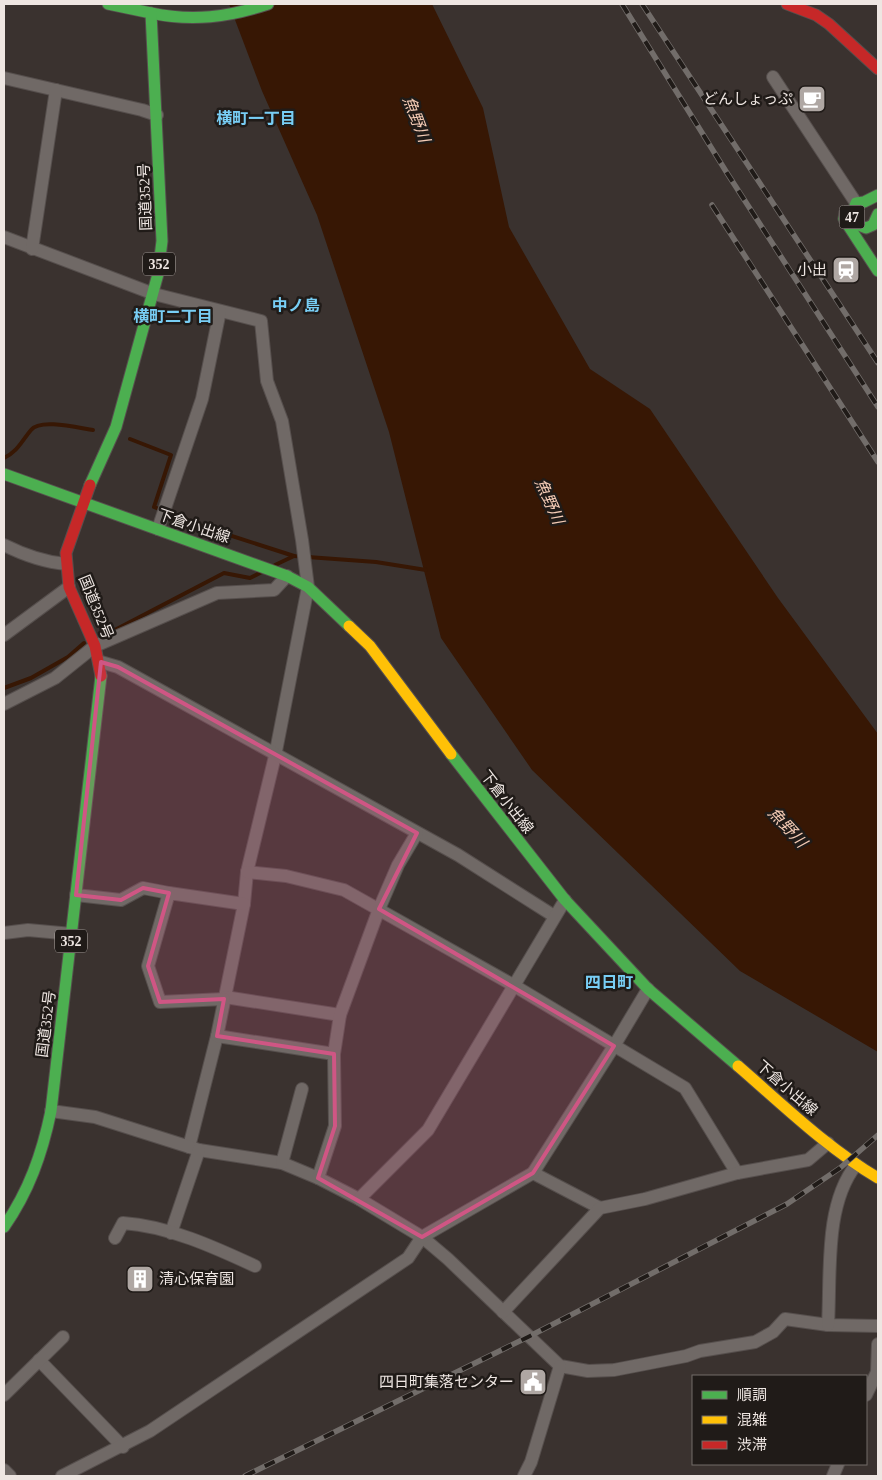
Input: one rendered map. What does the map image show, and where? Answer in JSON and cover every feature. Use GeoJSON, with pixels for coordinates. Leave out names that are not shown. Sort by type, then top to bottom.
{"type":"FeatureCollection","features":[{"type":"Feature","properties":{"kind":"main road"},"geometry":{"type":"LineString","coordinates":[[108,4],[151,8],[179,20],[198,20],[230,15],[268,4]]}},
{"type":"Feature","properties":{"kind":"main road"},"geometry":{"type":"LineString","coordinates":[[787,4],[816,15],[830,24],[878,69]]}},
{"type":"Feature","properties":{"kind":"main road","name":"国道352号"},"geometry":{"type":"LineString","coordinates":[[4,1227],[24,1201],[43,1154],[51,1111],[97,731],[101,662],[69,587],[66,564],[69,540],[83,502],[116,426],[154,294],[162,241],[151,8]]}},
{"type":"Feature","properties":{"kind":"main road","name":"47"},"geometry":{"type":"LineString","coordinates":[[878,195],[864,202],[856,203],[852,218],[859,226],[870,227],[878,214]]}},
{"type":"Feature","properties":{"kind":"main road"},"geometry":{"type":"LineString","coordinates":[[856,203],[846,208],[844,219],[878,271]]}},
{"type":"Feature","properties":{"kind":"main road","name":"下倉小出線"},"geometry":{"type":"LineString","coordinates":[[4,474],[83,502],[161,518],[287,576],[308,588],[370,646],[506,827],[565,900],[648,989],[828,1143],[856,1165],[878,1178]]}},
{"type":"Feature","properties":{"kind":"street"},"geometry":{"type":"LineString","coordinates":[[773,77],[856,203]]}},
{"type":"Feature","properties":{"kind":"street"},"geometry":{"type":"LineString","coordinates":[[4,78],[157,115]]}},
{"type":"Feature","properties":{"kind":"street"},"geometry":{"type":"LineString","coordinates":[[32,249],[56,90]]}},
{"type":"Feature","properties":{"kind":"street"},"geometry":{"type":"LineString","coordinates":[[4,237],[154,294],[261,321],[267,381],[282,421],[302,540],[308,588],[275,756],[247,872],[244,904],[194,1148],[171,1234]]}},
{"type":"Feature","properties":{"kind":"street"},"geometry":{"type":"LineString","coordinates":[[161,518],[202,399],[220,311]]}},
{"type":"Feature","properties":{"kind":"street"},"geometry":{"type":"LineString","coordinates":[[4,546],[25,556],[47,562],[66,564]]}},
{"type":"Feature","properties":{"kind":"street"},"geometry":{"type":"LineString","coordinates":[[4,704],[55,678],[95,646],[217,593],[274,590],[287,576]]}},
{"type":"Feature","properties":{"kind":"street"},"geometry":{"type":"LineString","coordinates":[[4,635],[69,587]]}},
{"type":"Feature","properties":{"kind":"street"},"geometry":{"type":"LineString","coordinates":[[101,662],[118,666],[275,756],[458,855],[554,916]]}},
{"type":"Feature","properties":{"kind":"street"},"geometry":{"type":"LineString","coordinates":[[318,1178],[335,1126],[334,1054],[340,1015],[379,909],[398,865],[417,833]]}},
{"type":"Feature","properties":{"kind":"street"},"geometry":{"type":"LineString","coordinates":[[247,872],[286,876],[344,890],[513,985],[685,1088],[737,1173]]}},
{"type":"Feature","properties":{"kind":"street"},"geometry":{"type":"LineString","coordinates":[[76,895],[121,900],[143,888],[244,904]]}},
{"type":"Feature","properties":{"kind":"street"},"geometry":{"type":"LineString","coordinates":[[169,893],[148,966],[160,1002],[225,998],[340,1015]]}},
{"type":"Feature","properties":{"kind":"street"},"geometry":{"type":"LineString","coordinates":[[359,1199],[428,1130],[565,900]]}},
{"type":"Feature","properties":{"kind":"street"},"geometry":{"type":"LineString","coordinates":[[4,932],[28,930],[72,934]]}},
{"type":"Feature","properties":{"kind":"street"},"geometry":{"type":"LineString","coordinates":[[62,1476],[123,1447],[180,1412],[408,1258],[422,1237],[533,1173],[648,989]]}},
{"type":"Feature","properties":{"kind":"street"},"geometry":{"type":"LineString","coordinates":[[217,1036],[334,1054]]}},
{"type":"Feature","properties":{"kind":"street"},"geometry":{"type":"LineString","coordinates":[[282,1163],[302,1089]]}},
{"type":"Feature","properties":{"kind":"street"},"geometry":{"type":"LineString","coordinates":[[51,1111],[95,1117],[194,1148],[282,1163],[318,1178],[359,1199],[422,1237],[448,1259],[560,1366],[588,1372],[614,1370],[678,1358],[700,1351],[755,1342],[773,1332],[786,1319],[828,1324],[878,1326]]}},
{"type":"Feature","properties":{"kind":"street"},"geometry":{"type":"LineString","coordinates":[[503,1312],[600,1208],[644,1199],[737,1173],[808,1160],[828,1143]]}},
{"type":"Feature","properties":{"kind":"street"},"geometry":{"type":"LineString","coordinates":[[828,1324],[833,1215],[847,1176],[856,1165]]}},
{"type":"Feature","properties":{"kind":"street"},"geometry":{"type":"LineString","coordinates":[[533,1173],[600,1208]]}},
{"type":"Feature","properties":{"kind":"street"},"geometry":{"type":"LineString","coordinates":[[115,1238],[123,1223],[139,1224],[195,1240],[255,1266]]}},
{"type":"Feature","properties":{"kind":"street"},"geometry":{"type":"LineString","coordinates":[[4,1395],[63,1337]]}},
{"type":"Feature","properties":{"kind":"street"},"geometry":{"type":"LineString","coordinates":[[867,1393],[876,1372],[878,1344]]}},
{"type":"Feature","properties":{"kind":"street"},"geometry":{"type":"LineString","coordinates":[[39,1360],[123,1447]]}},
{"type":"Feature","properties":{"kind":"street"},"geometry":{"type":"LineString","coordinates":[[524,1476],[531,1462],[560,1366]]}},
{"type":"Feature","properties":{"kind":"street"},"geometry":{"type":"LineString","coordinates":[[4,1470],[10,1476]]}},
{"type":"Feature","properties":{"kind":"highlighted area"},"geometry":{"type":"Polygon","coordinates":[[[101,662],[118,667],[417,833],[379,909],[614,1046],[533,1173],[422,1237],[318,1178],[335,1126],[334,1054],[217,1036],[224,999],[160,1002],[148,966],[169,893],[143,888],[121,900],[76,895],[101,662]]]}},
{"type":"Feature","properties":{"kind":"water","name":"魚野川"},"geometry":{"type":"Polygon","coordinates":[[[229,4],[432,4],[483,108],[509,227],[590,369],[650,409],[778,598],[878,734],[878,1052],[740,971],[532,770],[441,638],[389,432],[317,215],[262,91],[229,4]]]}},
{"type":"Feature","properties":{"kind":"waterway"},"geometry":{"type":"LineString","coordinates":[[4,458],[16,449],[36,426],[51,424],[93,430]]}},
{"type":"Feature","properties":{"kind":"waterway"},"geometry":{"type":"LineString","coordinates":[[130,439],[171,455],[154,507],[204,527],[294,556],[376,562],[426,570]]}},
{"type":"Feature","properties":{"kind":"waterway"},"geometry":{"type":"LineString","coordinates":[[275,565],[294,556]]}},
{"type":"Feature","properties":{"kind":"waterway"},"geometry":{"type":"LineString","coordinates":[[109,633],[224,573],[250,578],[260,573]]}},
{"type":"Feature","properties":{"kind":"waterway"},"geometry":{"type":"LineString","coordinates":[[4,688],[31,678],[68,657],[84,643]]}},
{"type":"Feature","properties":{"kind":"railway"},"geometry":{"type":"LineString","coordinates":[[622,4],[727,173],[878,407]]}},
{"type":"Feature","properties":{"kind":"railway"},"geometry":{"type":"LineString","coordinates":[[642,4],[878,363]]}},
{"type":"Feature","properties":{"kind":"railway"},"geometry":{"type":"LineString","coordinates":[[712,205],[878,462]]}},
{"type":"Feature","properties":{"kind":"railway"},"geometry":{"type":"LineString","coordinates":[[245,1476],[530,1336],[787,1204],[840,1168],[878,1135]]}},
{"type":"Feature","properties":{"kind":"traffic: fast"},"geometry":{"type":"LineString","coordinates":[[90,485],[116,427],[158,274],[162,241],[151,13],[108,4]]}},
{"type":"Feature","properties":{"kind":"traffic: fast"},"geometry":{"type":"LineString","coordinates":[[151,13],[166,16],[210,17],[268,4]]}},
{"type":"Feature","properties":{"kind":"traffic: fast"},"geometry":{"type":"LineString","coordinates":[[878,195],[864,202],[856,203],[852,214],[856,224],[866,228],[873,225],[878,214]]}},
{"type":"Feature","properties":{"kind":"traffic: fast"},"geometry":{"type":"LineString","coordinates":[[845,212],[844,219],[878,271]]}},
{"type":"Feature","properties":{"kind":"traffic: fast"},"geometry":{"type":"LineString","coordinates":[[4,474],[287,576],[308,587],[349,626]]}},
{"type":"Feature","properties":{"kind":"traffic: fast"},"geometry":{"type":"LineString","coordinates":[[4,1227],[21,1200],[34,1172],[51,1111],[101,676]]}},
{"type":"Feature","properties":{"kind":"traffic: fast"},"geometry":{"type":"LineString","coordinates":[[451,754],[565,900],[648,989],[738,1066]]}},
{"type":"Feature","properties":{"kind":"traffic: slow"},"geometry":{"type":"LineString","coordinates":[[349,626],[370,646],[451,754]]}},
{"type":"Feature","properties":{"kind":"traffic: slow"},"geometry":{"type":"LineString","coordinates":[[738,1066],[823,1140],[878,1178]]}},
{"type":"Feature","properties":{"kind":"traffic: jam"},"geometry":{"type":"LineString","coordinates":[[787,4],[816,15],[829,24],[878,69]]}},
{"type":"Feature","properties":{"kind":"traffic: jam"},"geometry":{"type":"LineString","coordinates":[[90,485],[66,553],[69,587],[95,646],[101,676]]}},
{"type":"Feature","properties":{"kind":"place","name":"どんしょっぷ"},"geometry":{"type":"Point","coordinates":[812,99]}},
{"type":"Feature","properties":{"kind":"place","name":"小出"},"geometry":{"type":"Point","coordinates":[846,270]}},
{"type":"Feature","properties":{"kind":"place","name":"清心保育園"},"geometry":{"type":"Point","coordinates":[140,1279]}},
{"type":"Feature","properties":{"kind":"place","name":"四日町集落センター"},"geometry":{"type":"Point","coordinates":[533,1382]}},
{"type":"Feature","properties":{"kind":"district","name":"横町一丁目"},"geometry":{"type":"Point","coordinates":[256,118]}},
{"type":"Feature","properties":{"kind":"district","name":"中ノ島"},"geometry":{"type":"Point","coordinates":[296,305]}},
{"type":"Feature","properties":{"kind":"district","name":"横町二丁目"},"geometry":{"type":"Point","coordinates":[173,316]}},
{"type":"Feature","properties":{"kind":"district","name":"四日町"},"geometry":{"type":"Point","coordinates":[609,982]}}]}
